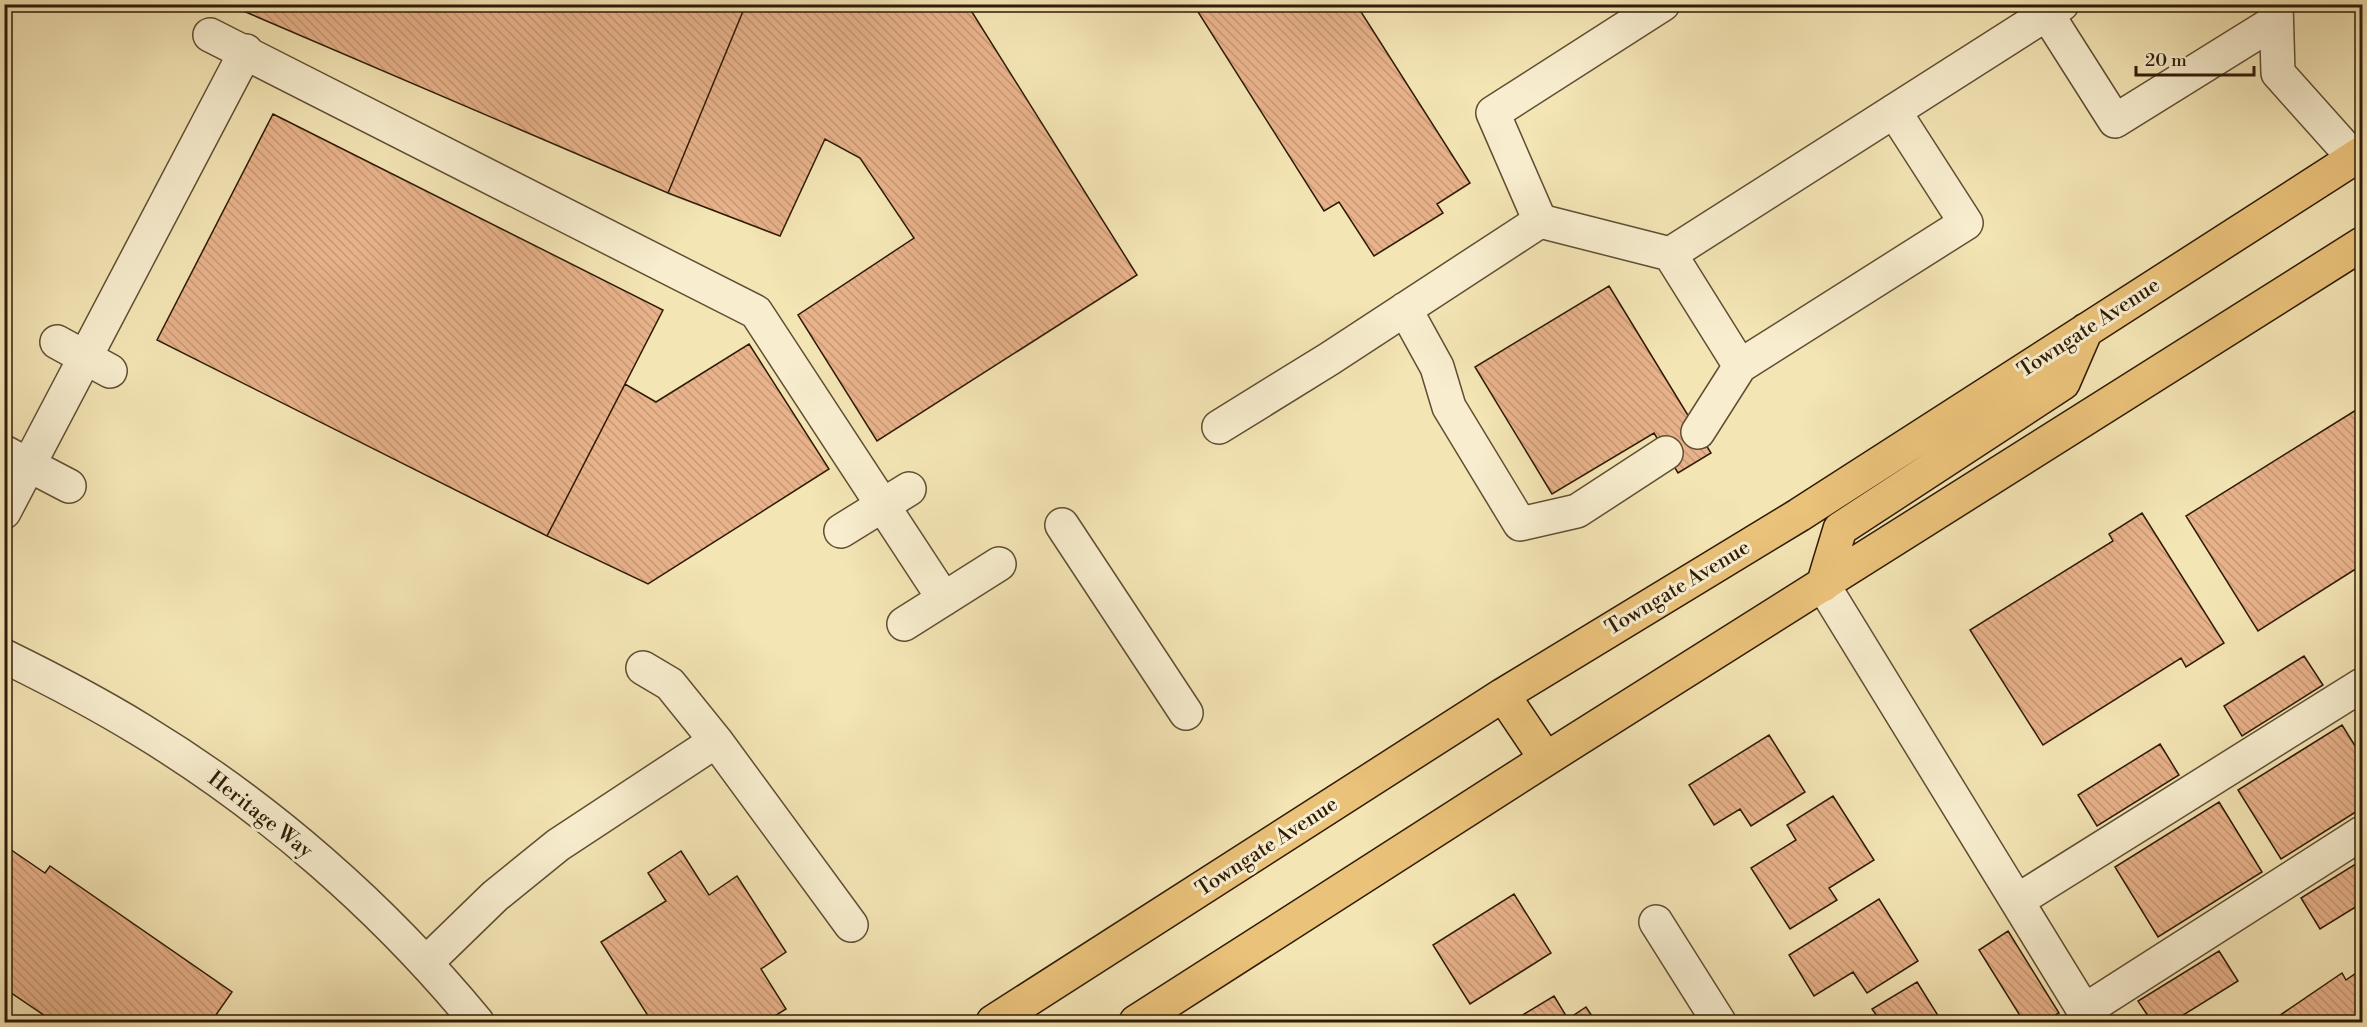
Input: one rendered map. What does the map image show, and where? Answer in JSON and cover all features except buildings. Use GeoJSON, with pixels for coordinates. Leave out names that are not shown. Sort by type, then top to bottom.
{"type":"FeatureCollection","features":[{"type":"Feature","properties":{"kind":"main road","name":"Towngate Avenue"},"geometry":{"type":"LineString","coordinates":[[993,1023],[1503,695],[1799,515],[2358,155]]}},
{"type":"Feature","properties":{"kind":"main road"},"geometry":{"type":"LineString","coordinates":[[1136,1023],[1546,759],[2362,244]]}},
{"type":"Feature","properties":{"kind":"main road"},"geometry":{"type":"LineString","coordinates":[[1823,585],[1840,529],[2063,383],[2086,330]]}},
{"type":"Feature","properties":{"kind":"main road"},"geometry":{"type":"LineString","coordinates":[[1503,695],[1546,759]]}},
{"type":"Feature","properties":{"kind":"street"},"geometry":{"type":"LineString","coordinates":[[1540,221],[1493,113],[1663,4]]}},
{"type":"Feature","properties":{"kind":"street"},"geometry":{"type":"LineString","coordinates":[[1670,254],[2054,9],[2115,121],[2276,13]]}},
{"type":"Feature","properties":{"kind":"street"},"geometry":{"type":"LineString","coordinates":[[2276,13],[2278,74],[2358,155]]}},
{"type":"Feature","properties":{"kind":"street"},"geometry":{"type":"LineString","coordinates":[[210,34],[756,312],[896,497],[944,599]]}},
{"type":"Feature","properties":{"kind":"street"},"geometry":{"type":"LineString","coordinates":[[4,512],[17,458],[84,357],[246,51]]}},
{"type":"Feature","properties":{"kind":"street"},"geometry":{"type":"LineString","coordinates":[[1698,432],[1740,366],[1966,223],[1894,111]]}},
{"type":"Feature","properties":{"kind":"street"},"geometry":{"type":"LineString","coordinates":[[1219,427],[1329,359],[1540,221],[1670,254],[1740,366]]}},
{"type":"Feature","properties":{"kind":"street"},"geometry":{"type":"LineString","coordinates":[[1405,309],[1437,367],[1449,407],[1520,524],[1577,511],[1666,453]]}},
{"type":"Feature","properties":{"kind":"street"},"geometry":{"type":"LineString","coordinates":[[17,458],[69,486]]}},
{"type":"Feature","properties":{"kind":"street"},"geometry":{"type":"LineString","coordinates":[[841,531],[896,497]]}},
{"type":"Feature","properties":{"kind":"street"},"geometry":{"type":"LineString","coordinates":[[1062,525],[1186,713]]}},
{"type":"Feature","properties":{"kind":"street"},"geometry":{"type":"LineString","coordinates":[[904,624],[999,564]]}},
{"type":"Feature","properties":{"kind":"street"},"geometry":{"type":"LineString","coordinates":[[1823,585],[2088,1017],[2362,833]]}},
{"type":"Feature","properties":{"kind":"street","name":"Heritage Way"},"geometry":{"type":"LineString","coordinates":[[4,656],[108,710],[185,758],[222,785],[316,859],[426,963],[477,1023]]}},
{"type":"Feature","properties":{"kind":"street"},"geometry":{"type":"LineString","coordinates":[[643,668],[670,684],[716,741],[851,925]]}},
{"type":"Feature","properties":{"kind":"street"},"geometry":{"type":"LineString","coordinates":[[2017,901],[2362,685]]}},
{"type":"Feature","properties":{"kind":"street"},"geometry":{"type":"LineString","coordinates":[[426,963],[495,896],[558,845],[716,741]]}},
{"type":"Feature","properties":{"kind":"street"},"geometry":{"type":"LineString","coordinates":[[1656,922],[1719,1023]]}}]}
